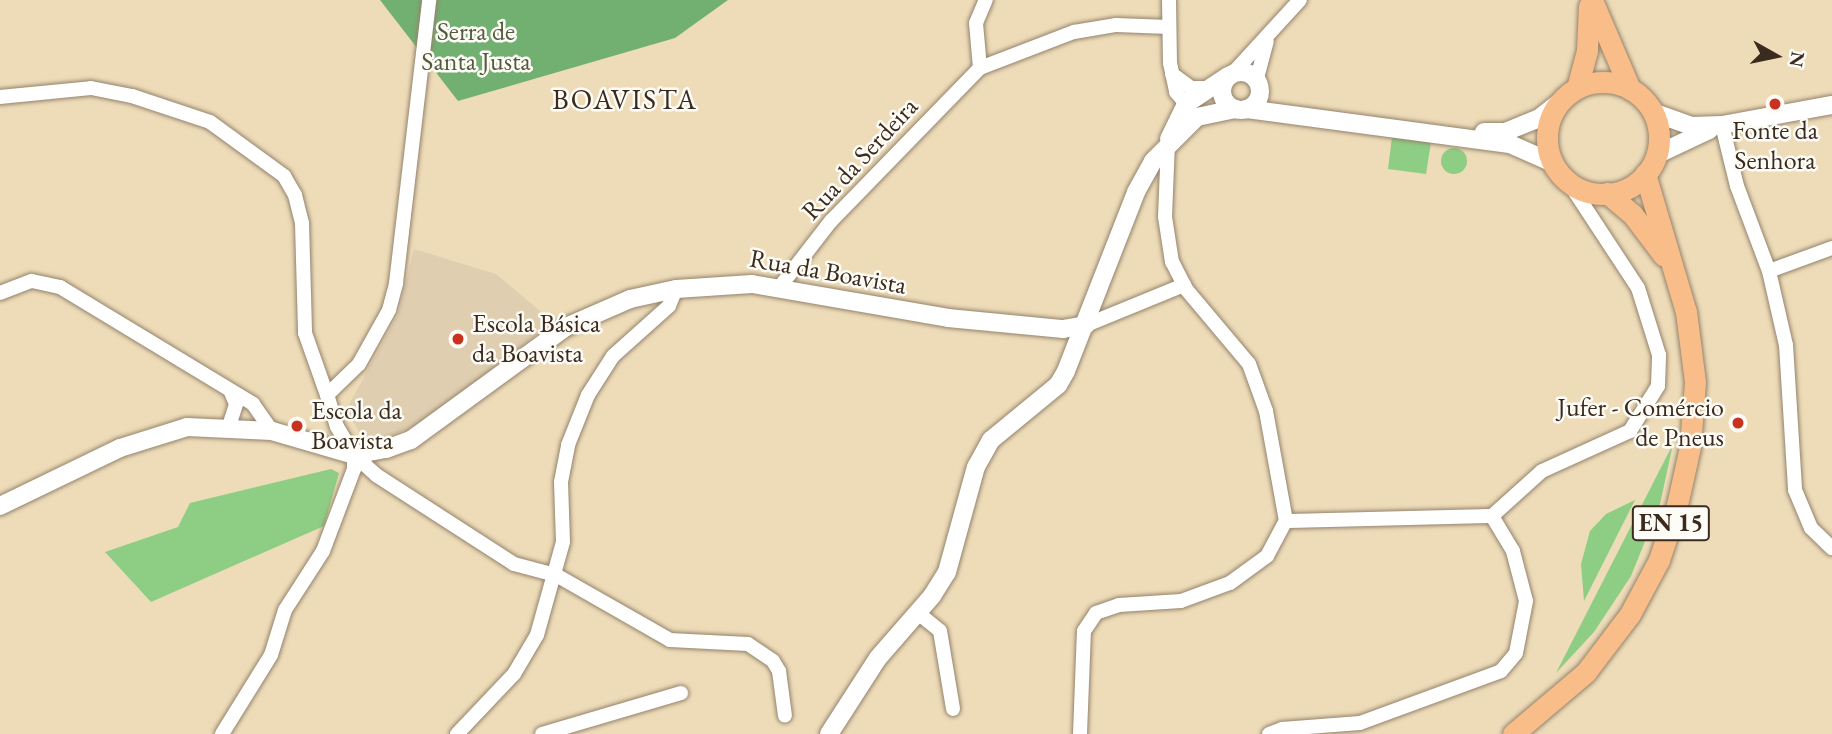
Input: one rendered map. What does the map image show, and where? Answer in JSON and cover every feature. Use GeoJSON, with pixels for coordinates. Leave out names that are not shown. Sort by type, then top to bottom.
{"type":"FeatureCollection","features":[{"type":"Feature","properties":{"kind":"main road"},"geometry":{"type":"LineString","coordinates":[[1577,88],[1587,50],[1591,0]]}},
{"type":"Feature","properties":{"kind":"main road"},"geometry":{"type":"LineString","coordinates":[[1591,0],[1630,89],[1652,112],[1658,133],[1656,155],[1645,174],[1628,187],[1607,193],[1586,191],[1560,172],[1548,131],[1560,102],[1577,88],[1609,82],[1630,89]]}},
{"type":"Feature","properties":{"kind":"main road","name":"EN 15"},"geometry":{"type":"LineString","coordinates":[[1513,734],[1586,672],[1630,614],[1659,560],[1677,505],[1690,447],[1695,382],[1686,313],[1668,261],[1645,174]]}},
{"type":"Feature","properties":{"kind":"main road","name":"EN 15"},"geometry":{"type":"LineString","coordinates":[[1607,193],[1635,218],[1668,261]]}},
{"type":"Feature","properties":{"kind":"street"},"geometry":{"type":"LineString","coordinates":[[327,395],[359,364],[388,310],[396,283],[429,0]]}},
{"type":"Feature","properties":{"kind":"street"},"geometry":{"type":"LineString","coordinates":[[980,68],[976,23],[986,0]]}},
{"type":"Feature","properties":{"kind":"street"},"geometry":{"type":"LineString","coordinates":[[1080,734],[1084,631],[1096,613],[1119,605],[1181,601],[1230,583],[1267,556],[1286,521],[1266,411],[1249,364],[1184,285],[1172,262],[1166,217],[1168,142],[1179,104],[1172,74],[1169,0]]}},
{"type":"Feature","properties":{"kind":"street"},"geometry":{"type":"LineString","coordinates":[[1179,104],[1231,74],[1268,40],[1300,0]]}},
{"type":"Feature","properties":{"kind":"street","name":"Rua da Serdeira"},"geometry":{"type":"LineString","coordinates":[[779,288],[840,211],[980,68],[1074,32],[1116,25],[1168,27]]}},
{"type":"Feature","properties":{"kind":"street"},"geometry":{"type":"LineString","coordinates":[[1240,109],[1257,102],[1268,40]]}},
{"type":"Feature","properties":{"kind":"street"},"geometry":{"type":"LineString","coordinates":[[1231,74],[1246,72],[1283,107],[1311,117]]}},
{"type":"Feature","properties":{"kind":"street"},"geometry":{"type":"LineString","coordinates":[[1172,74],[1191,88],[1208,88]]}},
{"type":"Feature","properties":{"kind":"street"},"geometry":{"type":"LineString","coordinates":[[1231,74],[1222,94],[1240,109]]}},
{"type":"Feature","properties":{"kind":"street"},"geometry":{"type":"LineString","coordinates":[[0,95],[91,88],[132,96],[210,122],[284,176],[295,195],[302,223],[300,303],[305,333],[337,426],[354,456],[376,475],[514,564],[555,575],[670,640],[748,645],[772,661],[779,671],[785,716]]}},
{"type":"Feature","properties":{"kind":"street"},"geometry":{"type":"LineString","coordinates":[[1435,134],[1505,132],[1538,119],[1560,102]]}},
{"type":"Feature","properties":{"kind":"street"},"geometry":{"type":"LineString","coordinates":[[1179,104],[1212,111],[1240,109],[1510,144],[1560,172],[1638,288],[1659,355],[1658,386],[1630,431],[1542,471],[1492,516],[1286,521]]}},
{"type":"Feature","properties":{"kind":"street"},"geometry":{"type":"LineString","coordinates":[[1652,112],[1692,126],[1722,125],[1832,105]]}},
{"type":"Feature","properties":{"kind":"street"},"geometry":{"type":"LineString","coordinates":[[829,734],[878,658],[918,613],[947,572],[976,467],[992,440],[1058,385],[1086,325],[1143,176],[1168,142],[1184,126],[1212,111]]}},
{"type":"Feature","properties":{"kind":"street"},"geometry":{"type":"LineString","coordinates":[[1656,155],[1722,125]]}},
{"type":"Feature","properties":{"kind":"street"},"geometry":{"type":"LineString","coordinates":[[1722,125],[1737,186],[1769,271],[1786,345],[1795,491],[1811,528],[1832,548]]}},
{"type":"Feature","properties":{"kind":"street"},"geometry":{"type":"LineString","coordinates":[[1769,271],[1832,248]]}},
{"type":"Feature","properties":{"kind":"street"},"geometry":{"type":"LineString","coordinates":[[0,293],[32,281],[60,287],[253,404],[272,431]]}},
{"type":"Feature","properties":{"kind":"street","name":"Rua da Boavista"},"geometry":{"type":"LineString","coordinates":[[354,456],[411,440],[566,327],[630,299],[676,289],[730,282],[948,318],[1063,329],[1086,325],[1184,285]]}},
{"type":"Feature","properties":{"kind":"street"},"geometry":{"type":"LineString","coordinates":[[457,734],[491,702],[527,656],[555,575],[563,542],[561,482],[578,415],[613,356],[669,306],[676,289]]}},
{"type":"Feature","properties":{"kind":"street"},"geometry":{"type":"LineString","coordinates":[[229,426],[236,404],[231,392]]}},
{"type":"Feature","properties":{"kind":"street"},"geometry":{"type":"LineString","coordinates":[[0,506],[120,448],[187,427],[229,426],[272,431],[354,456]]}},
{"type":"Feature","properties":{"kind":"street"},"geometry":{"type":"LineString","coordinates":[[222,734],[271,655],[285,610],[336,524],[354,469],[354,456]]}},
{"type":"Feature","properties":{"kind":"street"},"geometry":{"type":"LineString","coordinates":[[1269,734],[1282,729],[1360,723],[1501,671],[1516,653],[1526,601],[1513,551],[1492,516]]}},
{"type":"Feature","properties":{"kind":"street"},"geometry":{"type":"LineString","coordinates":[[918,613],[940,631],[953,709]]}},
{"type":"Feature","properties":{"kind":"street"},"geometry":{"type":"LineString","coordinates":[[542,734],[681,693]]}},
{"type":"Feature","properties":{"kind":"shaded area","name":"Escola Básica da Boavista"},"geometry":{"type":"Polygon","coordinates":[[[414,249],[496,274],[553,322],[419,425],[373,441],[362,436],[346,410],[398,315],[414,249]]]}},
{"type":"Feature","properties":{"kind":"green space","name":"Serra de Santa Justa"},"geometry":{"type":"Polygon","coordinates":[[[380,0],[728,0],[675,38],[458,101],[380,0]]]}},
{"type":"Feature","properties":{"kind":"green space"},"geometry":{"type":"Polygon","coordinates":[[[1392,137],[1431,142],[1426,174],[1388,169],[1392,137]]]}},
{"type":"Feature","properties":{"kind":"green space"},"geometry":{"type":"Polygon","coordinates":[[[1454,148],[1463,152],[1467,161],[1463,170],[1454,174],[1445,170],[1441,161],[1445,152],[1454,148]]]}},
{"type":"Feature","properties":{"kind":"green space"},"geometry":{"type":"Polygon","coordinates":[[[1673,444],[1660,504],[1631,576],[1594,632],[1556,673],[1673,444]]]}},
{"type":"Feature","properties":{"kind":"green space"},"geometry":{"type":"Polygon","coordinates":[[[331,469],[339,473],[324,526],[151,602],[105,552],[178,527],[190,503],[331,469]]]}},
{"type":"Feature","properties":{"kind":"green space"},"geometry":{"type":"Polygon","coordinates":[[[1635,500],[1584,601],[1581,564],[1590,531],[1606,514],[1635,500]]]}},
{"type":"Feature","properties":{"kind":"place","name":"Fonte da Senhora"},"geometry":{"type":"Point","coordinates":[1775,104]}},
{"type":"Feature","properties":{"kind":"place","name":"Escola Básica da Boavista"},"geometry":{"type":"Point","coordinates":[458,339]}},
{"type":"Feature","properties":{"kind":"place","name":"Jufer - Comércio de Pneus"},"geometry":{"type":"Point","coordinates":[1738,423]}},
{"type":"Feature","properties":{"kind":"place","name":"Escola da Boavista"},"geometry":{"type":"Point","coordinates":[297,426]}},
{"type":"Feature","properties":{"kind":"district","name":"BOAVISTA"},"geometry":{"type":"Point","coordinates":[625,99]}}]}
